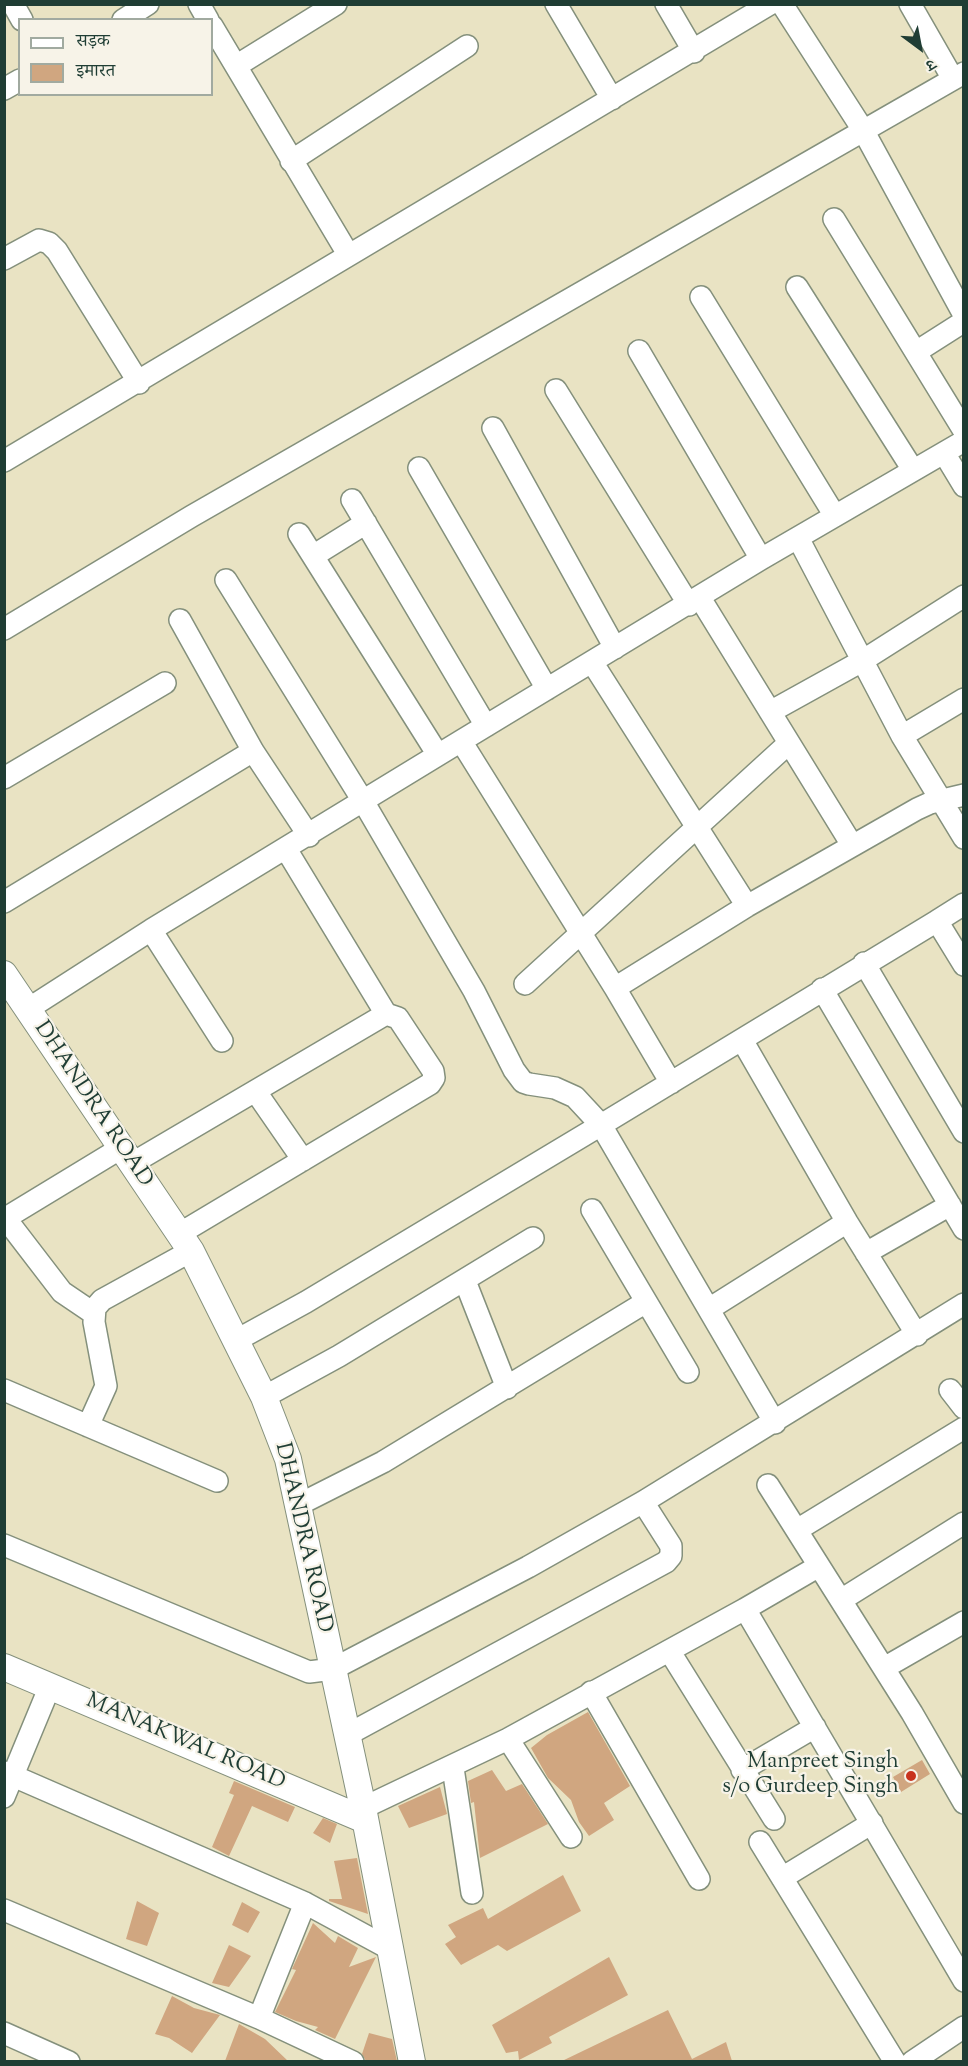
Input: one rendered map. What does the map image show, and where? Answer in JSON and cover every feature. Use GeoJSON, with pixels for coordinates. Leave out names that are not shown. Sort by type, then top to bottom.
{"type":"FeatureCollection","features":[{"type":"Feature","properties":{"kind":"street"},"geometry":{"type":"LineString","coordinates":[[13,4],[21,18]]}},
{"type":"Feature","properties":{"kind":"street"},"geometry":{"type":"LineString","coordinates":[[126,18],[148,4]]}},
{"type":"Feature","properties":{"kind":"street"},"geometry":{"type":"LineString","coordinates":[[199,4],[207,18]]}},
{"type":"Feature","properties":{"kind":"street"},"geometry":{"type":"LineString","coordinates":[[236,66],[336,4]]}},
{"type":"Feature","properties":{"kind":"street"},"geometry":{"type":"LineString","coordinates":[[556,4],[612,99]]}},
{"type":"Feature","properties":{"kind":"street"},"geometry":{"type":"LineString","coordinates":[[666,4],[694,52]]}},
{"type":"Feature","properties":{"kind":"street"},"geometry":{"type":"LineString","coordinates":[[4,461],[139,383],[348,254],[694,52],[770,4]]}},
{"type":"Feature","properties":{"kind":"street"},"geometry":{"type":"LineString","coordinates":[[782,4],[863,130],[963,317],[960,324],[916,352]]}},
{"type":"Feature","properties":{"kind":"street"},"geometry":{"type":"LineString","coordinates":[[4,629],[192,516],[958,76],[910,4]]}},
{"type":"Feature","properties":{"kind":"street"},"geometry":{"type":"LineString","coordinates":[[213,28],[348,254]]}},
{"type":"Feature","properties":{"kind":"street"},"geometry":{"type":"LineString","coordinates":[[291,161],[467,46]]}},
{"type":"Feature","properties":{"kind":"street"},"geometry":{"type":"LineString","coordinates":[[4,89],[18,81]]}},
{"type":"Feature","properties":{"kind":"street"},"geometry":{"type":"LineString","coordinates":[[834,219],[963,431]]}},
{"type":"Feature","properties":{"kind":"street"},"geometry":{"type":"LineString","coordinates":[[4,259],[39,240],[49,243],[57,251],[139,383]]}},
{"type":"Feature","properties":{"kind":"street"},"geometry":{"type":"LineString","coordinates":[[797,288],[913,470]]}},
{"type":"Feature","properties":{"kind":"street"},"geometry":{"type":"LineString","coordinates":[[701,297],[835,516]]}},
{"type":"Feature","properties":{"kind":"street"},"geometry":{"type":"LineString","coordinates":[[639,351],[761,559]]}},
{"type":"Feature","properties":{"kind":"street"},"geometry":{"type":"LineString","coordinates":[[556,390],[770,712],[852,845]]}},
{"type":"Feature","properties":{"kind":"street"},"geometry":{"type":"LineString","coordinates":[[493,428],[615,648]]}},
{"type":"Feature","properties":{"kind":"street"},"geometry":{"type":"LineString","coordinates":[[28,1009],[152,930],[461,741],[761,559],[963,441]]}},
{"type":"Feature","properties":{"kind":"street"},"geometry":{"type":"LineString","coordinates":[[944,453],[963,486]]}},
{"type":"Feature","properties":{"kind":"street"},"geometry":{"type":"LineString","coordinates":[[419,468],[547,689]]}},
{"type":"Feature","properties":{"kind":"street"},"geometry":{"type":"LineString","coordinates":[[352,500],[486,726]]}},
{"type":"Feature","properties":{"kind":"street"},"geometry":{"type":"LineString","coordinates":[[313,556],[366,523]]}},
{"type":"Feature","properties":{"kind":"street"},"geometry":{"type":"LineString","coordinates":[[299,534],[438,755]]}},
{"type":"Feature","properties":{"kind":"street"},"geometry":{"type":"LineString","coordinates":[[798,538],[902,736],[963,838]]}},
{"type":"Feature","properties":{"kind":"street"},"geometry":{"type":"LineString","coordinates":[[226,580],[363,801],[474,991],[518,1076],[529,1084],[567,1092],[584,1105],[601,1125],[775,1423]]}},
{"type":"Feature","properties":{"kind":"street"},"geometry":{"type":"LineString","coordinates":[[770,712],[862,661],[963,596]]}},
{"type":"Feature","properties":{"kind":"street"},"geometry":{"type":"LineString","coordinates":[[180,620],[253,751],[309,836]]}},
{"type":"Feature","properties":{"kind":"street"},"geometry":{"type":"LineString","coordinates":[[592,662],[747,906]]}},
{"type":"Feature","properties":{"kind":"street"},"geometry":{"type":"LineString","coordinates":[[4,778],[165,683]]}},
{"type":"Feature","properties":{"kind":"street"},"geometry":{"type":"LineString","coordinates":[[902,736],[963,699]]}},
{"type":"Feature","properties":{"kind":"street"},"geometry":{"type":"LineString","coordinates":[[461,741],[615,988],[671,1083]]}},
{"type":"Feature","properties":{"kind":"street"},"geometry":{"type":"LineString","coordinates":[[525,984],[789,742]]}},
{"type":"Feature","properties":{"kind":"street"},"geometry":{"type":"LineString","coordinates":[[4,902],[253,751]]}},
{"type":"Feature","properties":{"kind":"street"},"geometry":{"type":"LineString","coordinates":[[615,988],[747,906],[852,845],[917,809],[940,800],[963,795]]}},
{"type":"Feature","properties":{"kind":"street"},"geometry":{"type":"LineString","coordinates":[[88,1426],[106,1386],[93,1313],[102,1300],[303,1161],[433,1081],[433,1071],[398,1018],[386,1014],[286,849]]}},
{"type":"Feature","properties":{"kind":"street"},"geometry":{"type":"LineString","coordinates":[[235,1341],[306,1302],[671,1083],[963,904]]}},
{"type":"Feature","properties":{"kind":"street"},"geometry":{"type":"LineString","coordinates":[[937,921],[963,965]]}},
{"type":"Feature","properties":{"kind":"street"},"geometry":{"type":"LineString","coordinates":[[152,930],[222,1041]]}},
{"type":"Feature","properties":{"kind":"street"},"geometry":{"type":"LineString","coordinates":[[864,963],[963,1132]]}},
{"type":"Feature","properties":{"kind":"street","name":"DHANDRA ROAD"},"geometry":{"type":"LineString","coordinates":[[4,974],[185,1243],[264,1397],[288,1459],[364,1814],[412,2061]]}},
{"type":"Feature","properties":{"kind":"street"},"geometry":{"type":"LineString","coordinates":[[822,989],[963,1229]]}},
{"type":"Feature","properties":{"kind":"street"},"geometry":{"type":"LineString","coordinates":[[93,1313],[62,1292],[5,1219],[256,1092],[386,1014]]}},
{"type":"Feature","properties":{"kind":"street"},"geometry":{"type":"LineString","coordinates":[[742,1040],[847,1221],[917,1335]]}},
{"type":"Feature","properties":{"kind":"street"},"geometry":{"type":"LineString","coordinates":[[256,1092],[303,1161]]}},
{"type":"Feature","properties":{"kind":"street"},"geometry":{"type":"LineString","coordinates":[[866,1253],[950,1205]]}},
{"type":"Feature","properties":{"kind":"street"},"geometry":{"type":"LineString","coordinates":[[592,1210],[688,1372]]}},
{"type":"Feature","properties":{"kind":"street"},"geometry":{"type":"LineString","coordinates":[[709,1309],[847,1221]]}},
{"type":"Feature","properties":{"kind":"street"},"geometry":{"type":"LineString","coordinates":[[264,1397],[465,1281],[533,1238]]}},
{"type":"Feature","properties":{"kind":"street"},"geometry":{"type":"LineString","coordinates":[[465,1281],[507,1388]]}},
{"type":"Feature","properties":{"kind":"street"},"geometry":{"type":"LineString","coordinates":[[298,1505],[383,1462],[646,1302]]}},
{"type":"Feature","properties":{"kind":"street"},"geometry":{"type":"LineString","coordinates":[[4,1545],[309,1672],[333,1669],[528,1568],[643,1502],[775,1423],[963,1304]]}},
{"type":"Feature","properties":{"kind":"street"},"geometry":{"type":"LineString","coordinates":[[4,1390],[217,1482]]}},
{"type":"Feature","properties":{"kind":"street"},"geometry":{"type":"LineString","coordinates":[[950,1390],[963,1408]]}},
{"type":"Feature","properties":{"kind":"street"},"geometry":{"type":"LineString","coordinates":[[797,1530],[963,1428]]}},
{"type":"Feature","properties":{"kind":"street"},"geometry":{"type":"LineString","coordinates":[[768,1485],[884,1668],[963,1803]]}},
{"type":"Feature","properties":{"kind":"street"},"geometry":{"type":"LineString","coordinates":[[347,1735],[666,1562],[671,1556],[671,1546],[643,1502]]}},
{"type":"Feature","properties":{"kind":"street"},"geometry":{"type":"LineString","coordinates":[[841,1600],[963,1523]]}},
{"type":"Feature","properties":{"kind":"street"},"geometry":{"type":"LineString","coordinates":[[364,1814],[508,1739],[591,1692],[670,1653],[819,1566]]}},
{"type":"Feature","properties":{"kind":"street"},"geometry":{"type":"LineString","coordinates":[[745,1609],[963,1981]]}},
{"type":"Feature","properties":{"kind":"street"},"geometry":{"type":"LineString","coordinates":[[884,1668],[963,1622]]}},
{"type":"Feature","properties":{"kind":"street"},"geometry":{"type":"LineString","coordinates":[[670,1653],[741,1770],[774,1819]]}},
{"type":"Feature","properties":{"kind":"street","name":"MANAKWAL ROAD"},"geometry":{"type":"LineString","coordinates":[[4,1666],[364,1814]]}},
{"type":"Feature","properties":{"kind":"street"},"geometry":{"type":"LineString","coordinates":[[4,1797],[9,1774],[50,1686]]}},
{"type":"Feature","properties":{"kind":"street"},"geometry":{"type":"LineString","coordinates":[[591,1692],[699,1879]]}},
{"type":"Feature","properties":{"kind":"street"},"geometry":{"type":"LineString","coordinates":[[741,1770],[815,1726]]}},
{"type":"Feature","properties":{"kind":"street"},"geometry":{"type":"LineString","coordinates":[[508,1739],[571,1837]]}},
{"type":"Feature","properties":{"kind":"street"},"geometry":{"type":"LineString","coordinates":[[453,1768],[472,1893]]}},
{"type":"Feature","properties":{"kind":"street"},"geometry":{"type":"LineString","coordinates":[[9,1774],[305,1903],[390,1949]]}},
{"type":"Feature","properties":{"kind":"street"},"geometry":{"type":"LineString","coordinates":[[782,1878],[872,1824]]}},
{"type":"Feature","properties":{"kind":"street"},"geometry":{"type":"LineString","coordinates":[[760,1842],[894,2061]]}},
{"type":"Feature","properties":{"kind":"street"},"geometry":{"type":"LineString","coordinates":[[259,2018],[305,1903]]}},
{"type":"Feature","properties":{"kind":"street"},"geometry":{"type":"LineString","coordinates":[[4,1910],[259,2018],[353,2061]]}},
{"type":"Feature","properties":{"kind":"street"},"geometry":{"type":"LineString","coordinates":[[912,2061],[963,2027]]}},
{"type":"Feature","properties":{"kind":"street"},"geometry":{"type":"LineString","coordinates":[[4,2033],[69,2061]]}},
{"type":"Feature","properties":{"kind":"building"},"geometry":{"type":"Polygon","coordinates":[[[588,1712],[630,1786],[604,1803],[614,1820],[589,1836],[579,1822],[571,1800],[548,1778],[531,1748],[547,1735],[588,1712]]]}},
{"type":"Feature","properties":{"kind":"building","name":"Manpreet Singh s/o Gurdeep Singh"},"geometry":{"type":"Polygon","coordinates":[[[922,1760],[930,1774],[901,1792],[893,1777],[922,1760]]]}},
{"type":"Feature","properties":{"kind":"building"},"geometry":{"type":"Polygon","coordinates":[[[492,1770],[506,1791],[522,1784],[548,1824],[480,1858],[474,1802],[471,1803],[468,1781],[492,1770]]]}},
{"type":"Feature","properties":{"kind":"building"},"geometry":{"type":"Polygon","coordinates":[[[234,1781],[295,1807],[288,1822],[252,1806],[229,1856],[212,1847],[234,1795],[229,1793],[234,1781]]]}},
{"type":"Feature","properties":{"kind":"building"},"geometry":{"type":"Polygon","coordinates":[[[440,1787],[447,1814],[409,1828],[398,1806],[440,1787]]]}},
{"type":"Feature","properties":{"kind":"building"},"geometry":{"type":"Polygon","coordinates":[[[323,1818],[337,1824],[330,1843],[313,1833],[323,1818]]]}},
{"type":"Feature","properties":{"kind":"building"},"geometry":{"type":"Polygon","coordinates":[[[357,1858],[368,1914],[329,1901],[329,1899],[342,1899],[334,1861],[357,1858]]]}},
{"type":"Feature","properties":{"kind":"building"},"geometry":{"type":"Polygon","coordinates":[[[563,1875],[581,1911],[507,1951],[498,1945],[461,1965],[445,1944],[456,1937],[448,1925],[483,1908],[488,1919],[563,1875]]]}},
{"type":"Feature","properties":{"kind":"building"},"geometry":{"type":"Polygon","coordinates":[[[137,1901],[159,1913],[147,1946],[126,1939],[137,1901]]]}},
{"type":"Feature","properties":{"kind":"building"},"geometry":{"type":"Polygon","coordinates":[[[242,1902],[260,1912],[248,1933],[232,1925],[242,1902]]]}},
{"type":"Feature","properties":{"kind":"building"},"geometry":{"type":"Polygon","coordinates":[[[313,1923],[335,1943],[338,1936],[358,1948],[349,1967],[376,1957],[335,2039],[315,2030],[318,2027],[275,2012],[296,1970],[292,1969],[313,1923]]]}},
{"type":"Feature","properties":{"kind":"building"},"geometry":{"type":"Polygon","coordinates":[[[229,1945],[251,1956],[229,1987],[212,1983],[229,1945]]]}},
{"type":"Feature","properties":{"kind":"building"},"geometry":{"type":"Polygon","coordinates":[[[609,1957],[628,1995],[549,2037],[552,2043],[519,2060],[518,2051],[506,2053],[492,2025],[609,1957]]]}},
{"type":"Feature","properties":{"kind":"building"},"geometry":{"type":"Polygon","coordinates":[[[172,1996],[194,2008],[220,2015],[192,2053],[169,2038],[155,2034],[172,1996]]]}},
{"type":"Feature","properties":{"kind":"building"},"geometry":{"type":"Polygon","coordinates":[[[668,2010],[692,2059],[726,2042],[732,2061],[562,2061],[668,2010]]]}},
{"type":"Feature","properties":{"kind":"building"},"geometry":{"type":"Polygon","coordinates":[[[239,2024],[265,2039],[288,2061],[225,2061],[239,2024]]]}},
{"type":"Feature","properties":{"kind":"building"},"geometry":{"type":"Polygon","coordinates":[[[369,2033],[392,2039],[397,2061],[366,2061],[362,2054],[369,2033]]]}},
{"type":"Feature","properties":{"kind":"place","name":"Manpreet Singh s/o Gurdeep Singh"},"geometry":{"type":"Point","coordinates":[911,1776]}}]}
